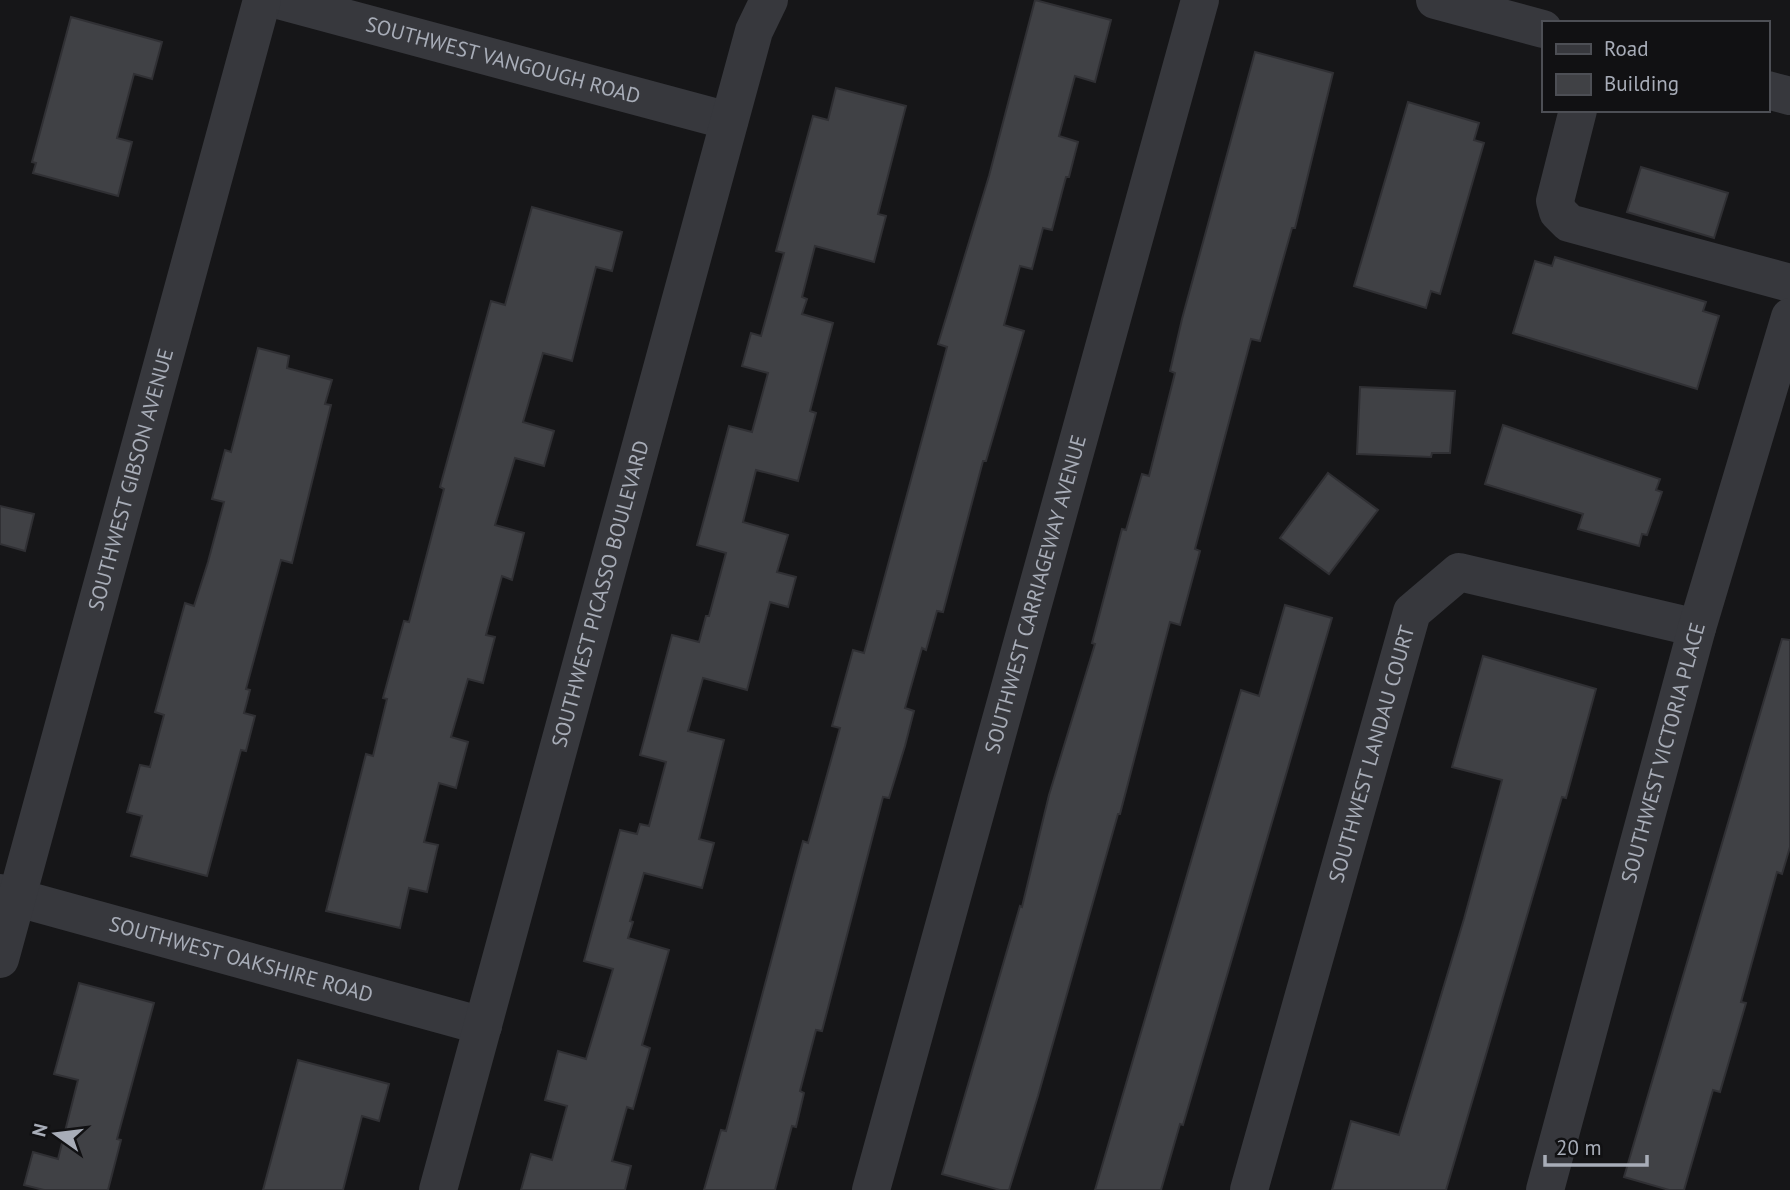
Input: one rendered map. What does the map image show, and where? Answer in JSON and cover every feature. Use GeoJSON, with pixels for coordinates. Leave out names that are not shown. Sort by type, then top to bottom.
{"type":"FeatureCollection","features":[{"type":"Feature","properties":{"kind":"street","name":"SOUTHWEST GIBSON AVENUE"},"geometry":{"type":"LineString","coordinates":[[0,959],[8,895],[262,0]]}},
{"type":"Feature","properties":{"kind":"street","name":"SOUTHWEST VANGOUGH ROAD"},"geometry":{"type":"LineString","coordinates":[[278,0],[729,121]]}},
{"type":"Feature","properties":{"kind":"street","name":"SOUTHWEST PICASSO BOULEVARD"},"geometry":{"type":"LineString","coordinates":[[438,1190],[754,31],[769,0]]}},
{"type":"Feature","properties":{"kind":"street","name":"SOUTHWEST CARRIAGEWAY AVENUE"},"geometry":{"type":"LineString","coordinates":[[870,1190],[1200,0]]}},
{"type":"Feature","properties":{"kind":"street"},"geometry":{"type":"LineString","coordinates":[[1436,0],[1488,7],[1542,29]]}},
{"type":"Feature","properties":{"kind":"street"},"geometry":{"type":"LineString","coordinates":[[1769,91],[1790,96]]}},
{"type":"Feature","properties":{"kind":"street"},"geometry":{"type":"LineString","coordinates":[[1577,112],[1555,201],[1558,212],[1569,222],[1790,282]]}},
{"type":"Feature","properties":{"kind":"street","name":"SOUTHWEST VICTORIA PLACE"},"geometry":{"type":"LineString","coordinates":[[1545,1190],[1697,628],[1790,317]]}},
{"type":"Feature","properties":{"kind":"street","name":"SOUTHWEST LANDAU COURT"},"geometry":{"type":"LineString","coordinates":[[1249,1190],[1412,612],[1459,572],[1697,628]]}},
{"type":"Feature","properties":{"kind":"street","name":"SOUTHWEST OAKSHIRE ROAD"},"geometry":{"type":"LineString","coordinates":[[8,895],[483,1026]]}},
{"type":"Feature","properties":{"kind":"building"},"geometry":{"type":"Polygon","coordinates":[[[1035,0],[1111,20],[1095,82],[1075,76],[1059,136],[1078,142],[1069,177],[1066,177],[1052,230],[1043,228],[1032,269],[1020,266],[1004,325],[1024,331],[986,461],[983,461],[943,612],[937,611],[926,650],[922,648],[905,708],[914,711],[905,746],[889,798],[883,797],[822,1031],[816,1030],[800,1091],[804,1093],[796,1127],[792,1126],[775,1190],[704,1190],[721,1130],[726,1131],[803,841],[808,843],[840,728],[832,726],[853,650],[864,653],[947,347],[938,344],[989,176],[1035,0]]]}},
{"type":"Feature","properties":{"kind":"building"},"geometry":{"type":"Polygon","coordinates":[[[71,17],[162,42],[152,79],[134,74],[117,138],[132,142],[118,196],[33,173],[36,163],[32,162],[71,17]]]}},
{"type":"Feature","properties":{"kind":"building"},"geometry":{"type":"Polygon","coordinates":[[[1255,52],[1333,73],[1295,228],[1292,228],[1260,341],[1251,339],[1195,549],[1200,551],[1180,625],[1170,622],[1120,814],[1038,1096],[1009,1190],[1000,1190],[942,1174],[1020,906],[1022,907],[1049,795],[1095,644],[1092,643],[1122,529],[1126,530],[1142,474],[1149,476],[1175,373],[1170,371],[1182,319],[1255,52]]]}},
{"type":"Feature","properties":{"kind":"building"},"geometry":{"type":"Polygon","coordinates":[[[836,88],[906,106],[878,214],[886,216],[874,262],[815,246],[802,297],[807,299],[802,314],[833,323],[810,411],[816,413],[798,481],[756,470],[743,522],[788,535],[777,572],[796,577],[788,607],[770,602],[747,690],[703,678],[688,731],[724,740],[699,839],[714,843],[702,888],[644,873],[630,921],[633,922],[628,938],[669,950],[642,1045],[650,1048],[633,1109],[627,1107],[612,1161],[631,1166],[625,1190],[521,1190],[531,1154],[552,1160],[567,1106],[545,1100],[558,1051],[586,1059],[613,969],[584,961],[620,830],[637,834],[640,824],[649,826],[666,762],[640,755],[672,635],[699,642],[706,616],[709,616],[726,553],[697,545],[729,426],[752,432],[768,373],[742,366],[751,333],[761,336],[784,253],[776,251],[813,116],[828,120],[836,88]]]}},
{"type":"Feature","properties":{"kind":"building"},"geometry":{"type":"Polygon","coordinates":[[[1408,102],[1479,123],[1474,140],[1484,143],[1440,294],[1431,291],[1426,308],[1354,286],[1408,102]]]}},
{"type":"Feature","properties":{"kind":"building"},"geometry":{"type":"Polygon","coordinates":[[[1641,167],[1728,193],[1714,238],[1627,212],[1641,167]]]}},
{"type":"Feature","properties":{"kind":"building"},"geometry":{"type":"Polygon","coordinates":[[[532,207],[622,232],[612,271],[596,267],[572,361],[543,353],[523,422],[554,431],[544,466],[515,458],[495,525],[524,533],[512,580],[502,576],[486,635],[495,637],[483,683],[468,679],[451,737],[468,742],[456,788],[439,783],[424,842],[438,845],[427,892],[409,888],[400,928],[326,911],[366,754],[373,756],[387,699],[383,698],[404,621],[409,622],[444,489],[440,487],[491,301],[505,305],[532,207]]]}},
{"type":"Feature","properties":{"kind":"building"},"geometry":{"type":"Polygon","coordinates":[[[1555,257],[1706,302],[1703,311],[1719,316],[1697,389],[1513,333],[1535,261],[1552,266],[1555,257]]]}},
{"type":"Feature","properties":{"kind":"building"},"geometry":{"type":"Polygon","coordinates":[[[258,348],[289,356],[287,368],[332,380],[325,404],[331,405],[292,563],[281,560],[246,689],[250,690],[244,713],[255,716],[246,751],[241,750],[207,876],[131,856],[142,816],[127,812],[140,765],[150,767],[164,715],[155,712],[185,603],[194,606],[208,562],[224,502],[212,499],[225,450],[231,452],[258,348]]]}},
{"type":"Feature","properties":{"kind":"building"},"geometry":{"type":"Polygon","coordinates":[[[1360,387],[1455,391],[1450,453],[1432,453],[1431,457],[1357,454],[1360,387]]]}},
{"type":"Feature","properties":{"kind":"building"},"geometry":{"type":"Polygon","coordinates":[[[1503,425],[1660,479],[1656,490],[1662,492],[1647,535],[1642,534],[1639,546],[1578,529],[1583,514],[1485,484],[1503,425]]]}},
{"type":"Feature","properties":{"kind":"building"},"geometry":{"type":"Polygon","coordinates":[[[1328,473],[1378,510],[1329,574],[1280,538],[1328,473]]]}},
{"type":"Feature","properties":{"kind":"building"},"geometry":{"type":"Polygon","coordinates":[[[0,506],[34,514],[25,551],[0,544],[0,506]]]}},
{"type":"Feature","properties":{"kind":"building"},"geometry":{"type":"Polygon","coordinates":[[[1285,605],[1332,618],[1183,1125],[1180,1124],[1161,1190],[1095,1190],[1241,690],[1259,696],[1285,605]]]}},
{"type":"Feature","properties":{"kind":"building"},"geometry":{"type":"Polygon","coordinates":[[[1782,639],[1790,640],[1790,847],[1782,874],[1777,872],[1741,1002],[1746,1003],[1720,1092],[1713,1090],[1684,1190],[1669,1190],[1624,1177],[1782,639]]]}},
{"type":"Feature","properties":{"kind":"building"},"geometry":{"type":"Polygon","coordinates":[[[1483,656],[1596,689],[1566,798],[1562,797],[1446,1190],[1332,1190],[1351,1121],[1399,1135],[1464,919],[1502,780],[1452,767],[1483,656]]]}},
{"type":"Feature","properties":{"kind":"building"},"geometry":{"type":"Polygon","coordinates":[[[79,983],[154,1003],[117,1139],[121,1140],[108,1190],[44,1190],[24,1185],[33,1152],[58,1159],[78,1080],[54,1074],[79,983]]]}},
{"type":"Feature","properties":{"kind":"building"},"geometry":{"type":"Polygon","coordinates":[[[298,1060],[389,1084],[379,1121],[362,1116],[343,1190],[263,1190],[298,1060]]]}}]}
